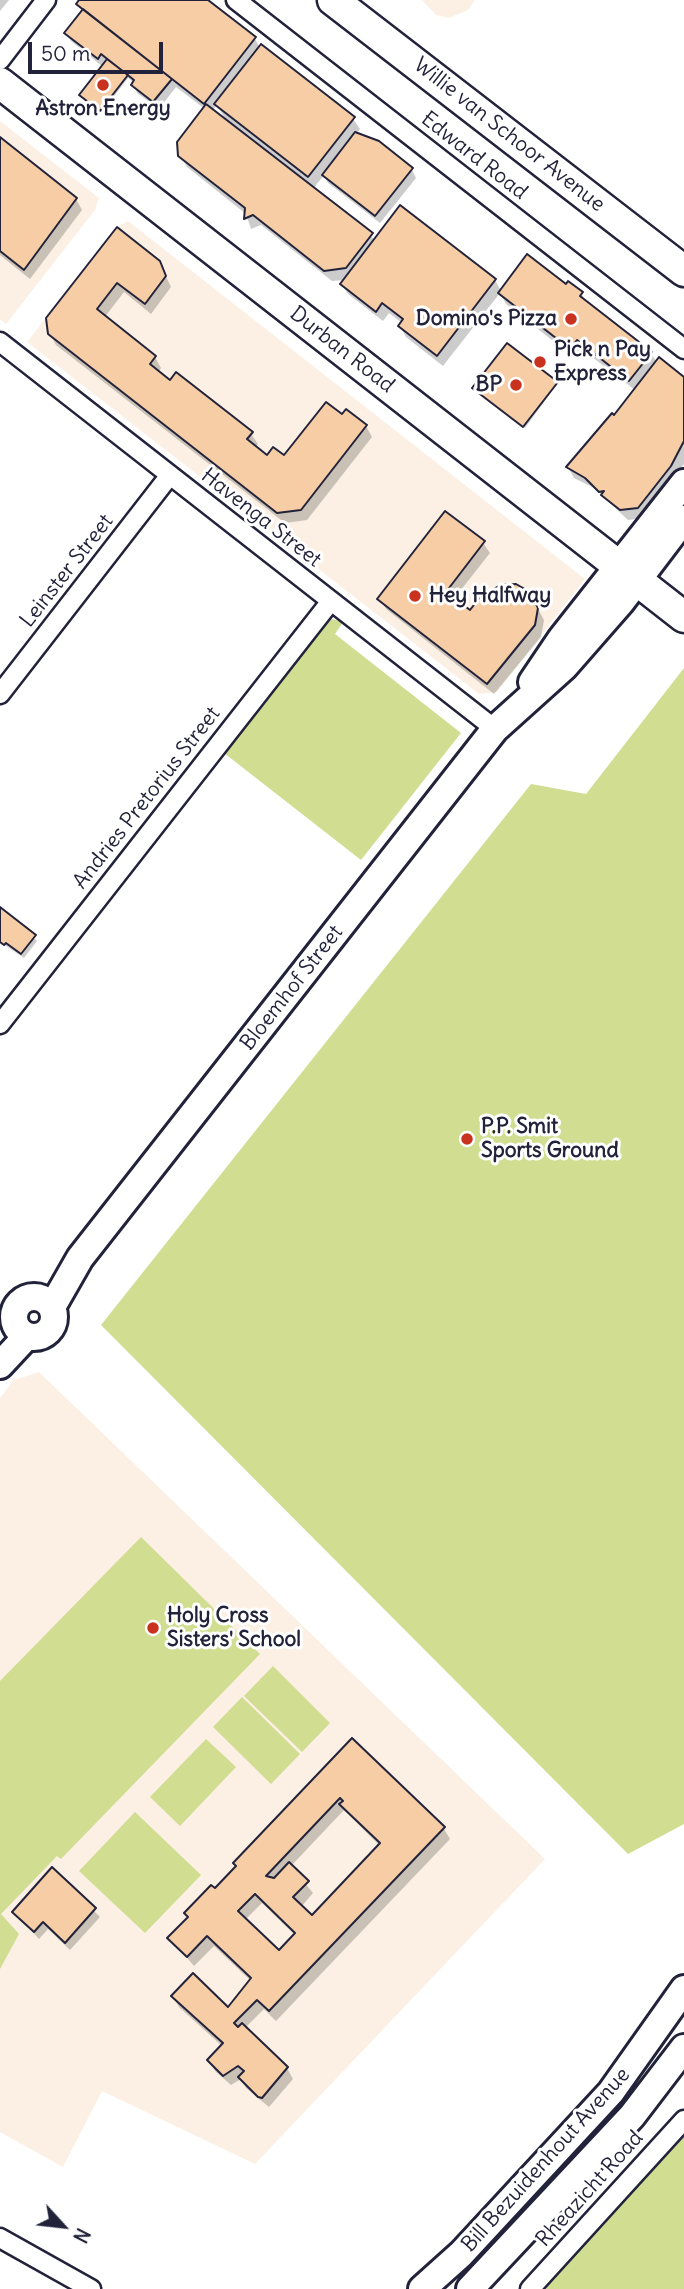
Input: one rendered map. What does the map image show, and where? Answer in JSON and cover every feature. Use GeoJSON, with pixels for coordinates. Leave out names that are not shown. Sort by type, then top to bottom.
{"type":"FeatureCollection","features":[{"type":"Feature","properties":{"kind":"main road","name":"Willie van Schoor Avenue"},"geometry":{"type":"LineString","coordinates":[[333,0],[684,271]]}},
{"type":"Feature","properties":{"kind":"main road","name":"Durban Road"},"geometry":{"type":"LineString","coordinates":[[0,83],[684,617]]}},
{"type":"Feature","properties":{"kind":"main road"},"geometry":{"type":"LineString","coordinates":[[630,229],[684,252]]}},
{"type":"Feature","properties":{"kind":"street"},"geometry":{"type":"LineString","coordinates":[[0,60],[46,0]]}},
{"type":"Feature","properties":{"kind":"street","name":"Edward Road"},"geometry":{"type":"LineString","coordinates":[[236,0],[684,349]]}},
{"type":"Feature","properties":{"kind":"street","name":"Havenga Street"},"geometry":{"type":"LineString","coordinates":[[0,342],[331,601],[500,725]]}},
{"type":"Feature","properties":{"kind":"street","name":"Leinster Street"},"geometry":{"type":"LineString","coordinates":[[0,694],[170,475]]}},
{"type":"Feature","properties":{"kind":"street","name":"Bloemhof Street"},"geometry":{"type":"LineString","coordinates":[[0,1365],[21,1329],[18,1305],[26,1298],[46,1302],[500,725],[565,666],[684,483]]}},
{"type":"Feature","properties":{"kind":"street","name":"Bloemhof Street"},"geometry":{"type":"LineString","coordinates":[[627,573],[684,519]]}},
{"type":"Feature","properties":{"kind":"street","name":"Andries Pretorius Street"},"geometry":{"type":"LineString","coordinates":[[0,1024],[331,601]]}},
{"type":"Feature","properties":{"kind":"street","name":"Bloemhof Street"},"geometry":{"type":"LineString","coordinates":[[0,1352],[21,1329]]}},
{"type":"Feature","properties":{"kind":"street","name":"Bill Bezuidenhout Avenue"},"geometry":{"type":"LineString","coordinates":[[422,2289],[461,2255],[611,2092],[684,1989]]}},
{"type":"Feature","properties":{"kind":"street","name":"Bill Bezuidenhout Avenue"},"geometry":{"type":"LineString","coordinates":[[470,2289],[632,2116],[684,2048]]}},
{"type":"Feature","properties":{"kind":"street","name":"Rheazicht Road"},"geometry":{"type":"LineString","coordinates":[[530,2289],[684,2120]]}},
{"type":"Feature","properties":{"kind":"street"},"geometry":{"type":"LineString","coordinates":[[0,2238],[91,2289]]}},
{"type":"Feature","properties":{"kind":"shaded area"},"geometry":{"type":"Polygon","coordinates":[[[422,0],[475,0],[468,10],[449,18],[436,15],[422,0]]]}},
{"type":"Feature","properties":{"kind":"shaded area"},"geometry":{"type":"Polygon","coordinates":[[[0,121],[99,198],[95,210],[6,324],[0,319],[0,121]]]}},
{"type":"Feature","properties":{"kind":"shaded area"},"geometry":{"type":"Polygon","coordinates":[[[128,221],[585,579],[497,692],[479,694],[27,342],[117,227],[128,221]]]}},
{"type":"Feature","properties":{"kind":"shaded area","name":"Holy Cross Sisters' School"},"geometry":{"type":"Polygon","coordinates":[[[39,1372],[545,1859],[255,2164],[102,2091],[63,2167],[0,2132],[0,1398],[14,1380],[39,1372]]]}},
{"type":"Feature","properties":{"kind":"green space"},"geometry":{"type":"Polygon","coordinates":[[[332,619],[343,622],[335,634],[461,733],[361,860],[224,753],[325,624],[332,619]]]}},
{"type":"Feature","properties":{"kind":"green space","name":"P.P. Smit Sports Ground"},"geometry":{"type":"Polygon","coordinates":[[[684,668],[684,1824],[628,1854],[101,1325],[531,784],[586,794],[684,668]]]}},
{"type":"Feature","properties":{"kind":"green space"},"geometry":{"type":"Polygon","coordinates":[[[141,1537],[260,1654],[61,1859],[57,1856],[1,1914],[19,1934],[0,1969],[0,1681],[141,1537]]]}},
{"type":"Feature","properties":{"kind":"green space"},"geometry":{"type":"Polygon","coordinates":[[[273,1666],[330,1723],[302,1752],[244,1696],[273,1666]]]}},
{"type":"Feature","properties":{"kind":"green space"},"geometry":{"type":"Polygon","coordinates":[[[242,1697],[300,1754],[271,1784],[213,1727],[242,1697]]]}},
{"type":"Feature","properties":{"kind":"green space"},"geometry":{"type":"Polygon","coordinates":[[[206,1739],[236,1767],[180,1826],[150,1797],[206,1739]]]}},
{"type":"Feature","properties":{"kind":"green space"},"geometry":{"type":"Polygon","coordinates":[[[135,1812],[201,1875],[145,1933],[79,1871],[135,1812]]]}},
{"type":"Feature","properties":{"kind":"green space"},"geometry":{"type":"Polygon","coordinates":[[[684,2133],[684,2289],[546,2289],[551,2279],[684,2133]]]}},
{"type":"Feature","properties":{"kind":"building"},"geometry":{"type":"Polygon","coordinates":[[[79,0],[208,0],[256,37],[204,104],[76,4],[79,0]]]}},
{"type":"Feature","properties":{"kind":"building"},"geometry":{"type":"Polygon","coordinates":[[[83,9],[172,79],[153,102],[131,85],[134,80],[101,54],[98,59],[64,33],[83,9]]]}},
{"type":"Feature","properties":{"kind":"building"},"geometry":{"type":"Polygon","coordinates":[[[261,44],[355,117],[308,177],[214,104],[261,44]]]}},
{"type":"Feature","properties":{"kind":"building"},"geometry":{"type":"Polygon","coordinates":[[[107,59],[128,75],[100,111],[79,95],[107,59]]]}},
{"type":"Feature","properties":{"kind":"building"},"geometry":{"type":"Polygon","coordinates":[[[206,104],[373,233],[346,268],[324,271],[253,215],[244,219],[245,208],[178,156],[177,142],[206,104]]]}},
{"type":"Feature","properties":{"kind":"building"},"geometry":{"type":"Polygon","coordinates":[[[355,132],[379,141],[413,168],[375,216],[322,175],[355,132]]]}},
{"type":"Feature","properties":{"kind":"building"},"geometry":{"type":"Polygon","coordinates":[[[0,137],[77,198],[24,270],[0,251],[0,137]]]}},
{"type":"Feature","properties":{"kind":"building"},"geometry":{"type":"Polygon","coordinates":[[[400,205],[496,279],[437,356],[398,326],[403,319],[382,303],[376,312],[340,284],[400,205]]]}},
{"type":"Feature","properties":{"kind":"building"},"geometry":{"type":"Polygon","coordinates":[[[117,227],[160,261],[166,276],[145,304],[117,283],[97,309],[156,356],[150,364],[170,380],[176,372],[253,432],[247,439],[267,455],[273,447],[284,455],[326,402],[342,414],[346,409],[367,425],[301,510],[277,513],[48,334],[46,318],[117,227]]]}},
{"type":"Feature","properties":{"kind":"building"},"geometry":{"type":"Polygon","coordinates":[[[527,254],[566,284],[568,281],[583,292],[580,296],[652,352],[629,381],[577,340],[570,349],[498,293],[527,254]]]}},
{"type":"Feature","properties":{"kind":"building"},"geometry":{"type":"Polygon","coordinates":[[[507,343],[558,382],[523,427],[472,388],[507,343]]]}},
{"type":"Feature","properties":{"kind":"building"},"geometry":{"type":"Polygon","coordinates":[[[659,357],[684,377],[684,441],[671,466],[638,508],[620,510],[601,495],[604,491],[599,492],[585,478],[566,467],[612,413],[614,415],[659,357]]]}},
{"type":"Feature","properties":{"kind":"building","name":"Hey Halfway"},"geometry":{"type":"Polygon","coordinates":[[[445,511],[485,541],[446,592],[470,610],[484,592],[487,594],[500,585],[516,584],[530,592],[538,608],[535,625],[487,684],[377,599],[445,511]]]}},
{"type":"Feature","properties":{"kind":"building"},"geometry":{"type":"Polygon","coordinates":[[[0,907],[36,935],[21,954],[6,943],[4,945],[0,942],[0,907]]]}},
{"type":"Feature","properties":{"kind":"building"},"geometry":{"type":"Polygon","coordinates":[[[352,1738],[445,1827],[269,2011],[257,2000],[234,2023],[238,2027],[242,2023],[288,2067],[262,2098],[238,2077],[244,2071],[238,2066],[223,2076],[207,2060],[223,2043],[171,1996],[193,1973],[228,2007],[251,1978],[207,1936],[187,1957],[167,1938],[188,1917],[184,1913],[211,1885],[215,1888],[236,1866],[233,1863],[352,1738]],[[340,1798],[266,1876],[274,1878],[289,1862],[309,1881],[293,1897],[312,1915],[380,1843],[339,1804],[343,1801],[340,1798]],[[255,1894],[238,1911],[279,1950],[295,1933],[255,1894]]]}},
{"type":"Feature","properties":{"kind":"building"},"geometry":{"type":"Polygon","coordinates":[[[52,1867],[96,1908],[65,1943],[43,1922],[34,1932],[12,1912],[52,1867]]]}},
{"type":"Feature","properties":{"kind":"place","name":"Astron Energy"},"geometry":{"type":"Point","coordinates":[103,85]}},
{"type":"Feature","properties":{"kind":"place","name":"Domino's Pizza"},"geometry":{"type":"Point","coordinates":[571,319]}},
{"type":"Feature","properties":{"kind":"place","name":"Pick n Pay Express"},"geometry":{"type":"Point","coordinates":[540,362]}},
{"type":"Feature","properties":{"kind":"place","name":"BP"},"geometry":{"type":"Point","coordinates":[516,385]}},
{"type":"Feature","properties":{"kind":"place","name":"Hey Halfway"},"geometry":{"type":"Point","coordinates":[415,596]}},
{"type":"Feature","properties":{"kind":"place","name":"P.P. Smit Sports Ground"},"geometry":{"type":"Point","coordinates":[467,1139]}},
{"type":"Feature","properties":{"kind":"place","name":"Holy Cross Sisters' School"},"geometry":{"type":"Point","coordinates":[153,1628]}}]}
